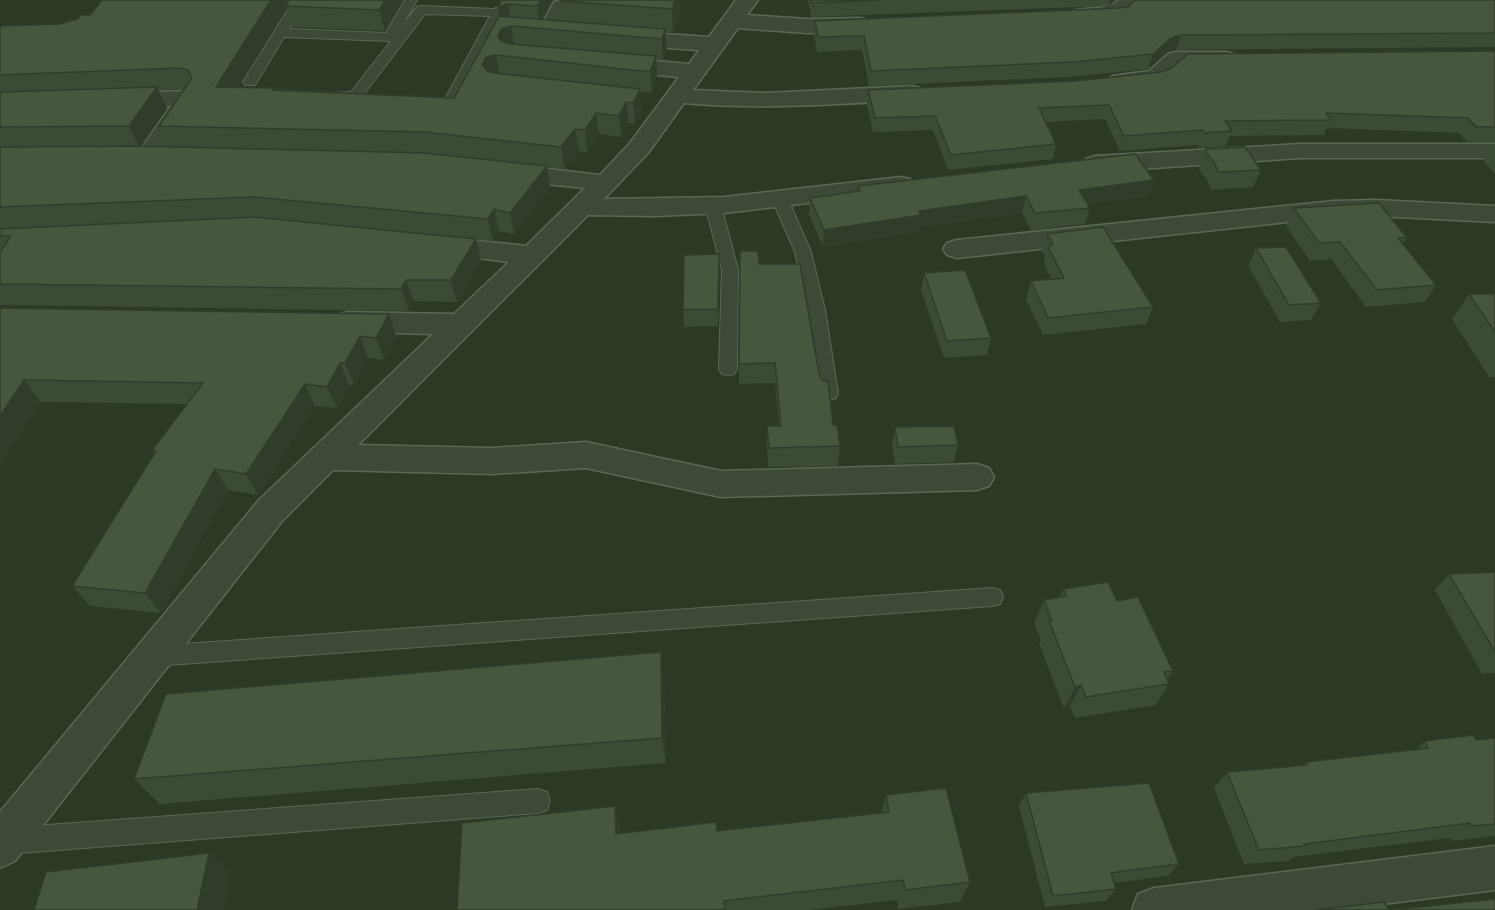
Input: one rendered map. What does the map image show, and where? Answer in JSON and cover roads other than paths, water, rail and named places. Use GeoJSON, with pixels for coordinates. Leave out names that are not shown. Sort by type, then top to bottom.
{"type":"FeatureCollection","features":[{"type":"Feature","properties":{"kind":"street"},"geometry":{"type":"LineString","coordinates":[[570,34],[539,32],[561,6],[610,9],[615,0]]}},
{"type":"Feature","properties":{"kind":"street"},"geometry":{"type":"LineString","coordinates":[[1056,17],[1113,14],[1132,0]]}},
{"type":"Feature","properties":{"kind":"street"},"geometry":{"type":"LineString","coordinates":[[2,844],[271,510],[606,183],[639,148],[673,93],[732,22]]}},
{"type":"Feature","properties":{"kind":"street"},"geometry":{"type":"LineString","coordinates":[[604,37],[732,22],[807,26],[885,24]]}},
{"type":"Feature","properties":{"kind":"street"},"geometry":{"type":"LineString","coordinates":[[1103,82],[1156,77],[1176,60],[1247,59]]}},
{"type":"Feature","properties":{"kind":"street"},"geometry":{"type":"LineString","coordinates":[[594,62],[673,93],[714,100],[764,100],[929,92]]}},
{"type":"Feature","properties":{"kind":"street"},"geometry":{"type":"LineString","coordinates":[[94,102],[188,98],[148,157]]}},
{"type":"Feature","properties":{"kind":"street"},"geometry":{"type":"LineString","coordinates":[[1073,166],[1301,151],[1495,151]]}},
{"type":"Feature","properties":{"kind":"street"},"geometry":{"type":"LineString","coordinates":[[477,169],[606,183]]}},
{"type":"Feature","properties":{"kind":"street"},"geometry":{"type":"LineString","coordinates":[[582,207],[713,206],[926,182]]}},
{"type":"Feature","properties":{"kind":"street"},"geometry":{"type":"LineString","coordinates":[[957,249],[1333,209],[1376,208],[1495,214]]}},
{"type":"Feature","properties":{"kind":"street"},"geometry":{"type":"LineString","coordinates":[[403,243],[531,255]]}},
{"type":"Feature","properties":{"kind":"street"},"geometry":{"type":"LineString","coordinates":[[317,321],[460,324]]}},
{"type":"Feature","properties":{"kind":"street"},"geometry":{"type":"LineString","coordinates":[[325,457],[492,461],[586,455],[721,484],[977,477]]}},
{"type":"Feature","properties":{"kind":"street"},"geometry":{"type":"LineString","coordinates":[[1154,910],[1495,867]]}},
{"type":"Feature","properties":{"kind":"lane"},"geometry":{"type":"LineString","coordinates":[[250,82],[282,33],[300,0]]}},
{"type":"Feature","properties":{"kind":"lane"},"geometry":{"type":"LineString","coordinates":[[282,33],[390,37],[411,0]]}},
{"type":"Feature","properties":{"kind":"lane"},"geometry":{"type":"LineString","coordinates":[[322,97],[361,97],[421,10],[501,8],[449,104],[414,101]]}},
{"type":"Feature","properties":{"kind":"lane"},"geometry":{"type":"LineString","coordinates":[[780,199],[803,252],[816,310],[829,393]]}},
{"type":"Feature","properties":{"kind":"lane"},"geometry":{"type":"LineString","coordinates":[[713,206],[730,270],[728,369]]}},
{"type":"Feature","properties":{"kind":"lane"},"geometry":{"type":"LineString","coordinates":[[153,656],[992,597]]}},
{"type":"Feature","properties":{"kind":"lane"},"geometry":{"type":"LineString","coordinates":[[2,844],[538,801]]}}]}
